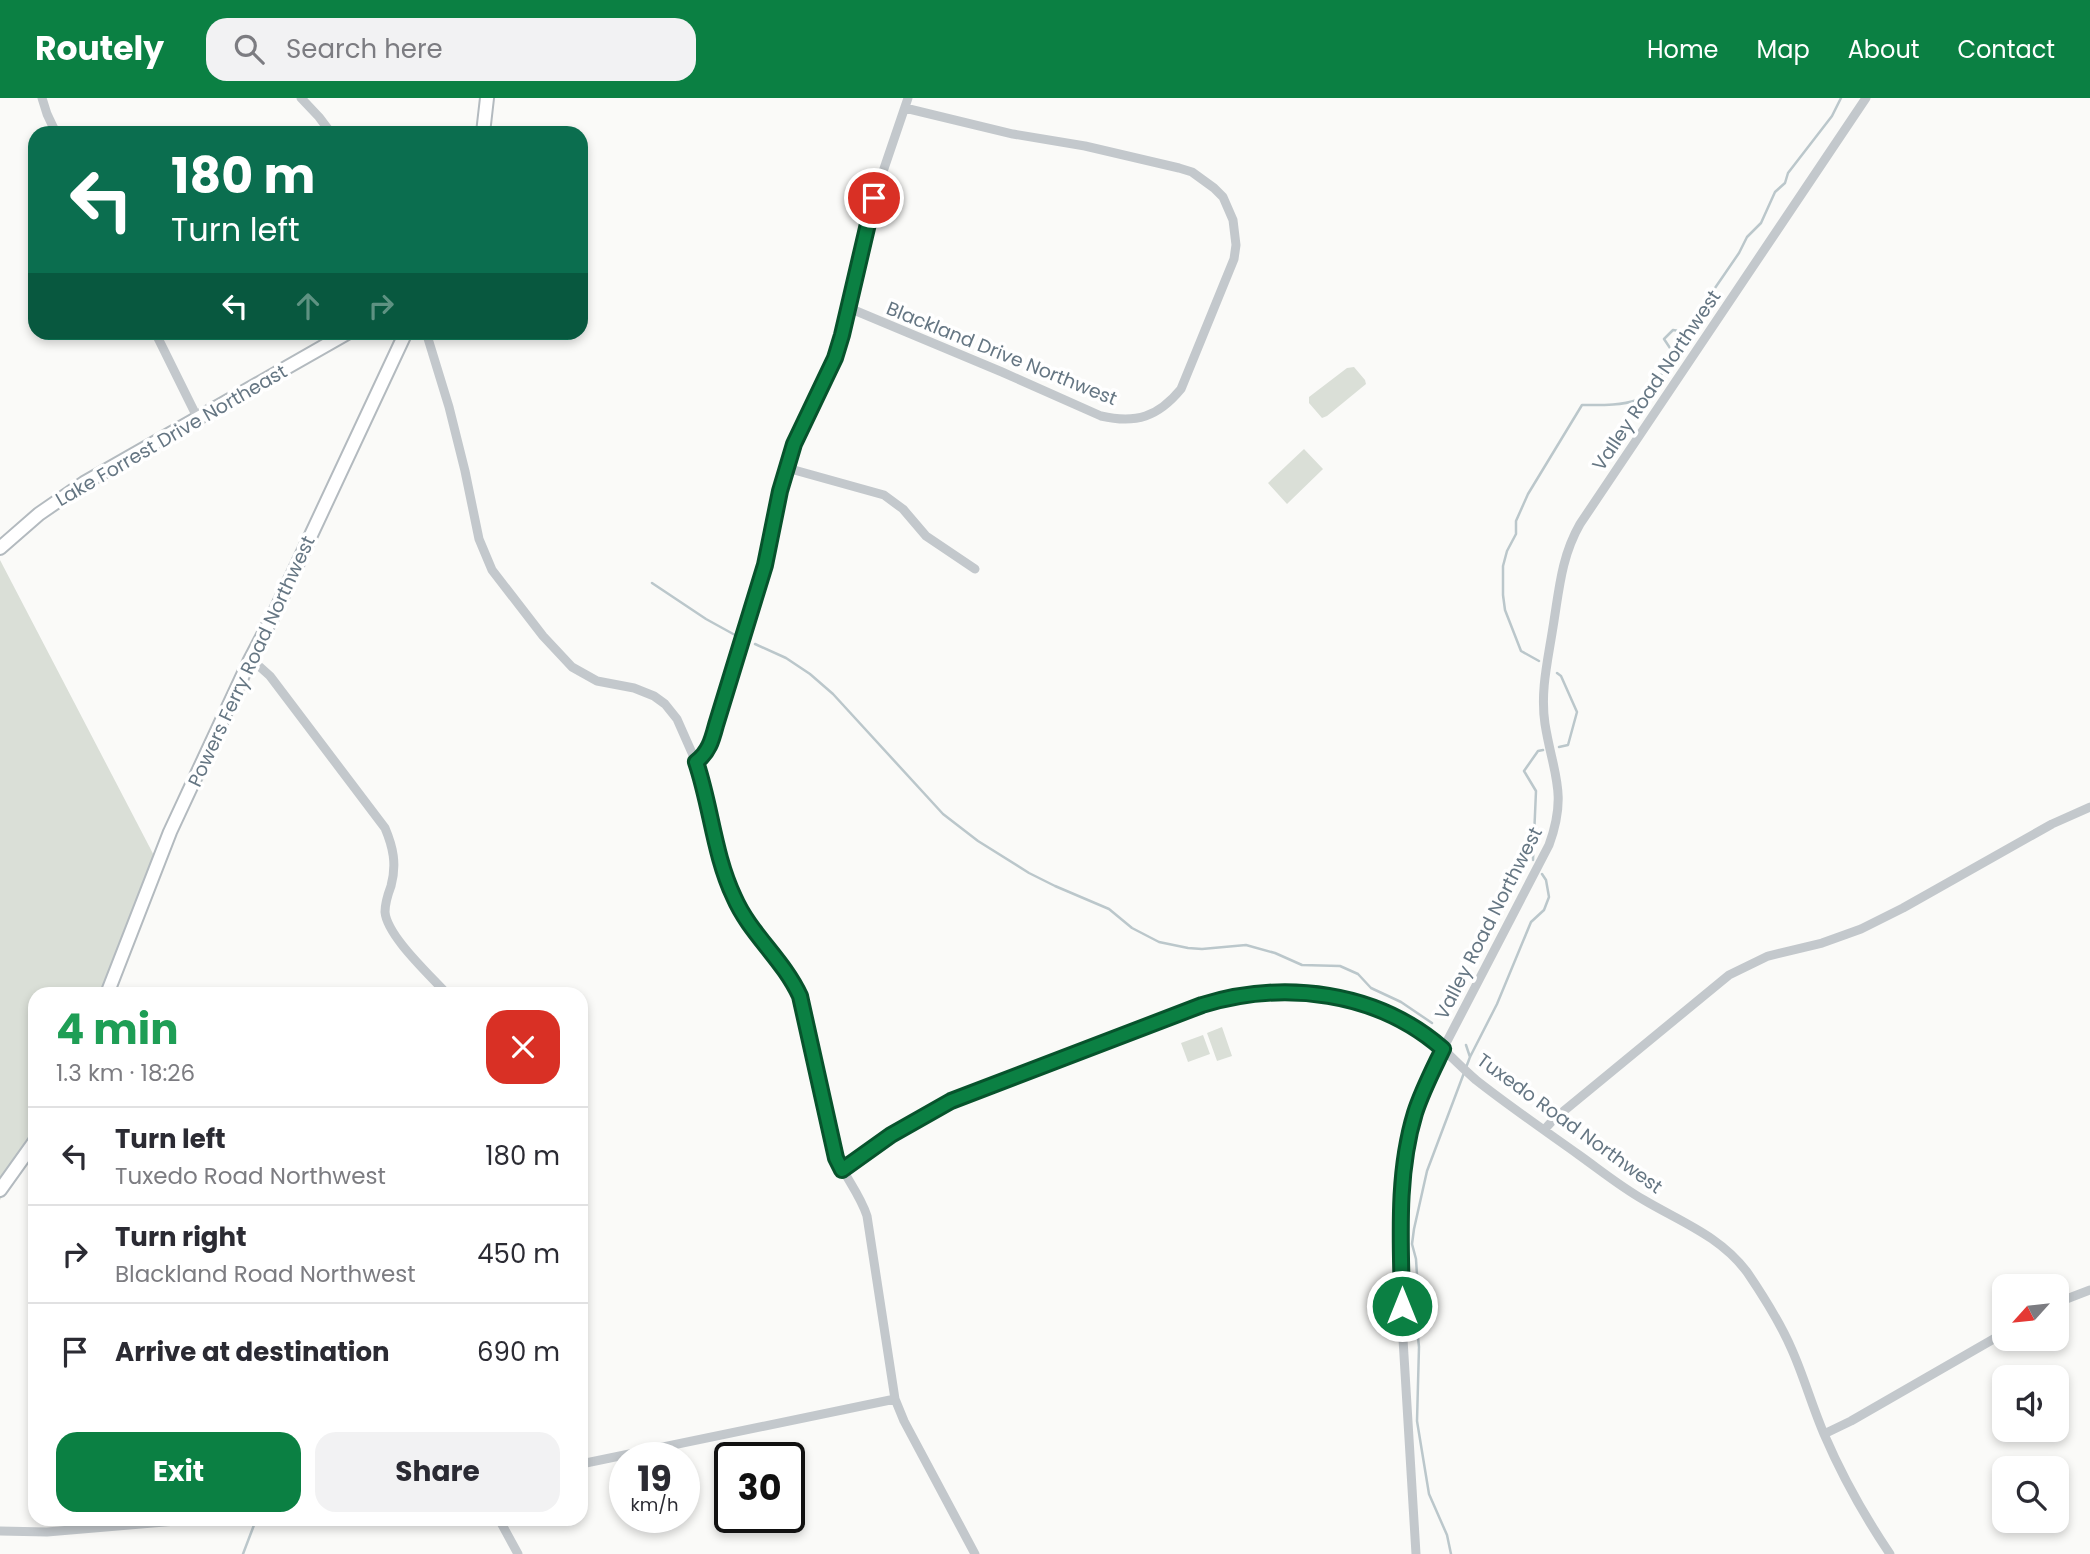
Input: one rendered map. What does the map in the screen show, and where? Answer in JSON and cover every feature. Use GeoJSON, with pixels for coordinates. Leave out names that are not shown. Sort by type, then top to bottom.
{"type":"FeatureCollection","features":[{"type":"Feature","properties":{"kind":"street"},"geometry":{"type":"LineString","coordinates":[[42,98],[53,126]]}},
{"type":"Feature","properties":{"kind":"street"},"geometry":{"type":"LineString","coordinates":[[301,98],[326,126]]}},
{"type":"Feature","properties":{"kind":"street"},"geometry":{"type":"LineString","coordinates":[[484,126],[487,98]]}},
{"type":"Feature","properties":{"kind":"street"},"geometry":{"type":"LineString","coordinates":[[696,762],[705,755],[710,746],[765,565],[787,468],[801,427],[835,358],[874,198],[908,98]]}},
{"type":"Feature","properties":{"kind":"street","name":"Valley Road Northwest"},"geometry":{"type":"LineString","coordinates":[[1416,1554],[1402,1306],[1403,1174],[1414,1116],[1443,1049],[1556,828],[1559,788],[1545,723],[1544,686],[1561,573],[1572,538],[1866,98]]}},
{"type":"Feature","properties":{"kind":"street","name":"Blackland Drive Northwest"},"geometry":{"type":"LineString","coordinates":[[849,308],[1101,416],[1133,420],[1161,409],[1172,401],[1181,389],[1234,259],[1236,232],[1229,209],[1214,188],[1192,172],[905,108]]}},
{"type":"Feature","properties":{"kind":"street"},"geometry":{"type":"LineString","coordinates":[[159,340],[198,419]]}},
{"type":"Feature","properties":{"kind":"street","name":"Lake Forrest Drive Northeast"},"geometry":{"type":"LineString","coordinates":[[0,548],[39,514],[84,483],[335,340]]}},
{"type":"Feature","properties":{"kind":"street","name":"Powers Ferry Road Northwest"},"geometry":{"type":"LineString","coordinates":[[110,987],[170,832],[402,340]]}},
{"type":"Feature","properties":{"kind":"street"},"geometry":{"type":"LineString","coordinates":[[428,340],[449,407],[479,539],[492,570],[543,636],[572,667],[597,681],[646,692],[665,705],[677,719],[705,786],[726,879],[733,895],[748,922],[789,974],[800,996],[833,1148],[842,1170],[860,1197],[867,1216],[895,1399],[975,1554]]}},
{"type":"Feature","properties":{"kind":"street"},"geometry":{"type":"LineString","coordinates":[[787,468],[884,495],[903,509],[926,536],[975,569]]}},
{"type":"Feature","properties":{"kind":"street"},"geometry":{"type":"LineString","coordinates":[[249,662],[270,676],[385,828],[395,860],[386,905],[388,924],[441,987]]}},
{"type":"Feature","properties":{"kind":"street"},"geometry":{"type":"LineString","coordinates":[[1544,1130],[1728,975],[1768,957],[1822,943],[1861,929],[2052,824],[2090,807]]}},
{"type":"Feature","properties":{"kind":"street","name":"Tuxedo Road Northwest"},"geometry":{"type":"LineString","coordinates":[[842,1170],[891,1135],[951,1101],[1202,1005],[1252,993],[1279,992],[1321,994],[1374,1007],[1397,1017],[1431,1038],[1476,1079],[1544,1130],[1635,1195],[1707,1234],[1735,1258],[1779,1322],[1842,1473],[1890,1554]]}},
{"type":"Feature","properties":{"kind":"street"},"geometry":{"type":"LineString","coordinates":[[0,1190],[28,1151]]}},
{"type":"Feature","properties":{"kind":"street"},"geometry":{"type":"LineString","coordinates":[[2069,1298],[2090,1290]]}},
{"type":"Feature","properties":{"kind":"street"},"geometry":{"type":"LineString","coordinates":[[1824,1434],[1992,1340]]}},
{"type":"Feature","properties":{"kind":"street"},"geometry":{"type":"LineString","coordinates":[[588,1463],[895,1399]]}},
{"type":"Feature","properties":{"kind":"street"},"geometry":{"type":"LineString","coordinates":[[0,1531],[47,1532],[118,1526]]}},
{"type":"Feature","properties":{"kind":"street"},"geometry":{"type":"LineString","coordinates":[[503,1526],[518,1554]]}},
{"type":"Feature","properties":{"kind":"shaded area"},"geometry":{"type":"Polygon","coordinates":[[[1354,367],[1366,384],[1322,418],[1309,403],[1309,397],[1347,368],[1354,367]]]}},
{"type":"Feature","properties":{"kind":"shaded area"},"geometry":{"type":"Polygon","coordinates":[[[1304,449],[1323,469],[1287,504],[1268,483],[1304,449]]]}},
{"type":"Feature","properties":{"kind":"shaded area"},"geometry":{"type":"Polygon","coordinates":[[[0,560],[161,869],[111,987],[28,987],[28,1157],[0,1200],[0,560]]]}},
{"type":"Feature","properties":{"kind":"shaded area"},"geometry":{"type":"Polygon","coordinates":[[[1222,1027],[1232,1056],[1217,1061],[1207,1033],[1222,1027]]]}},
{"type":"Feature","properties":{"kind":"shaded area"},"geometry":{"type":"Polygon","coordinates":[[[1203,1035],[1210,1054],[1188,1062],[1181,1043],[1203,1035]]]}},
{"type":"Feature","properties":{"kind":"waterway"},"geometry":{"type":"LineString","coordinates":[[1539,661],[1521,651],[1505,610],[1503,595],[1503,566],[1516,534],[1516,521],[1528,494],[1582,405],[1630,402],[1642,397],[1653,387],[1674,354],[1664,339],[1673,330],[1686,332],[1710,299],[1747,237],[1761,223],[1775,192],[1785,183],[1788,173],[1832,116],[1841,98]]}},
{"type":"Feature","properties":{"kind":"waterway"},"geometry":{"type":"LineString","coordinates":[[652,583],[735,635]]}},
{"type":"Feature","properties":{"kind":"waterway"},"geometry":{"type":"LineString","coordinates":[[755,644],[786,658],[810,674],[833,694],[943,814],[978,841],[1029,873],[1109,909],[1132,928],[1159,942],[1202,949],[1246,945],[1275,953],[1302,965],[1340,966],[1358,974],[1371,988],[1401,1002],[1432,1023]]}},
{"type":"Feature","properties":{"kind":"waterway"},"geometry":{"type":"LineString","coordinates":[[1557,673],[1561,676],[1577,712],[1568,745],[1559,747]]}},
{"type":"Feature","properties":{"kind":"waterway"},"geometry":{"type":"LineString","coordinates":[[1533,860],[1536,791],[1524,771],[1538,751],[1543,750]]}},
{"type":"Feature","properties":{"kind":"waterway"},"geometry":{"type":"LineString","coordinates":[[1451,1554],[1447,1535],[1429,1494],[1417,1421],[1419,1347],[1416,1259],[1412,1244],[1414,1229],[1427,1171],[1470,1057],[1497,1004],[1531,922],[1544,910],[1549,897],[1542,874]]}},
{"type":"Feature","properties":{"kind":"waterway"},"geometry":{"type":"LineString","coordinates":[[1466,1045],[1470,1057]]}},
{"type":"Feature","properties":{"kind":"waterway"},"geometry":{"type":"LineString","coordinates":[[243,1554],[254,1526]]}},
{"type":"Feature","properties":{"kind":"route"},"geometry":{"type":"LineString","coordinates":[[874,198],[835,358],[794,444],[780,491],[765,565],[710,746],[705,755],[696,762],[705,786],[726,879],[739,909],[789,974],[800,996],[836,1158],[842,1170],[891,1135],[951,1101],[1202,1005],[1252,993],[1321,994],[1350,999],[1397,1017],[1431,1038],[1443,1049],[1419,1101],[1408,1141],[1403,1174],[1402,1306]]}}]}
